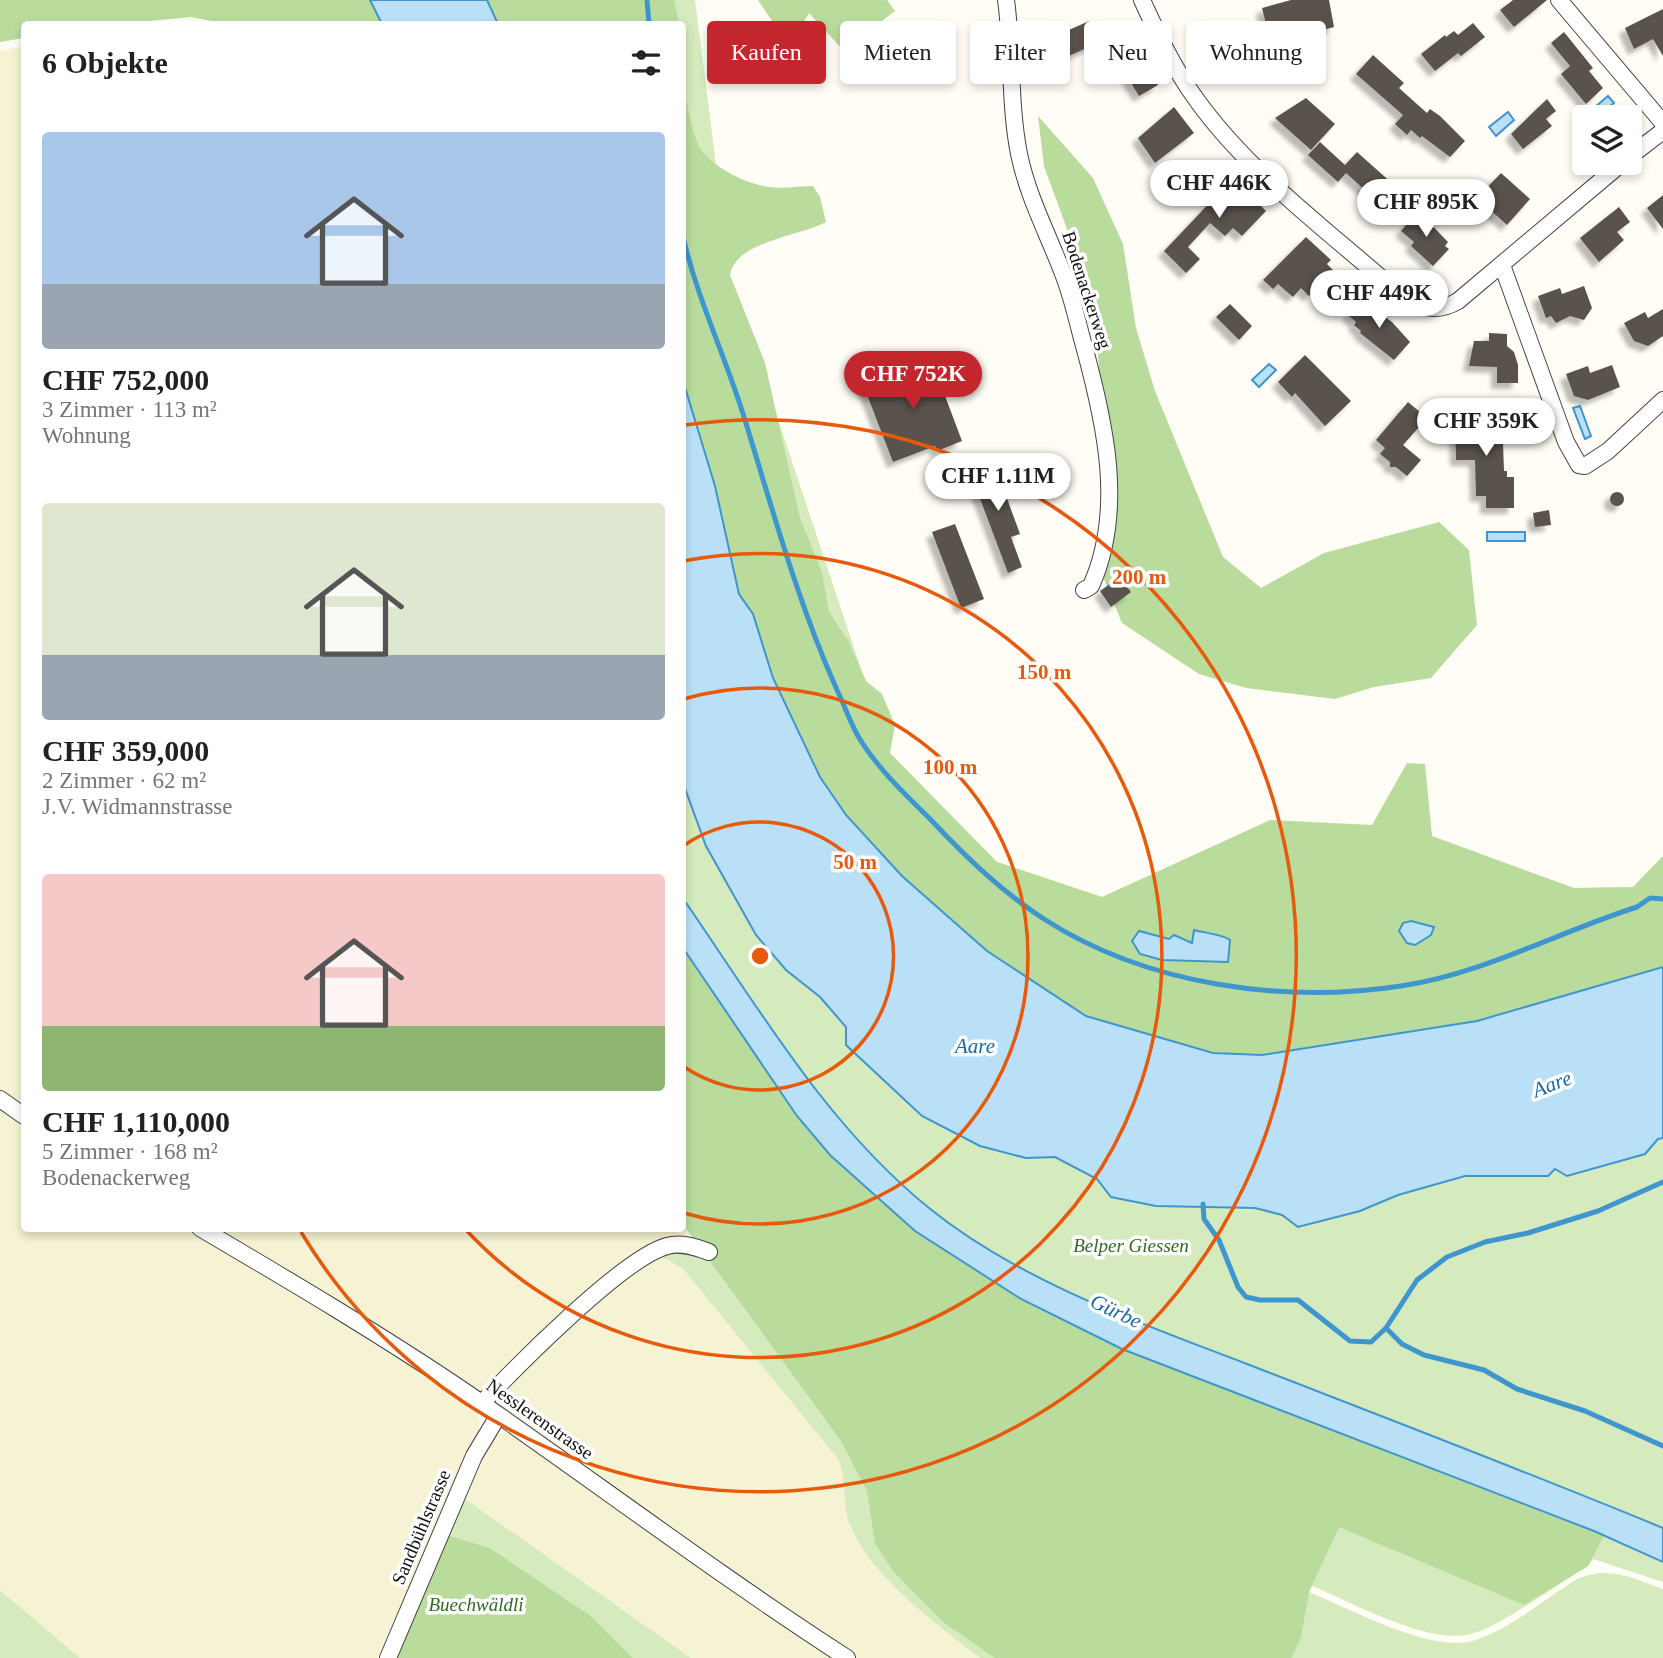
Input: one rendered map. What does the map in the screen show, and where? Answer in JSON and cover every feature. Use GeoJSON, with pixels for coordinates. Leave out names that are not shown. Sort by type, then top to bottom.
{"type":"FeatureCollection","features":[{"type":"Feature","properties":{"kind":"street","name":"Bodenackerweg"},"geometry":{"type":"LineString","coordinates":[[1006,0],[1019,156],[1066,282],[1096,391],[1107,454],[1108,514],[1102,562],[1091,586],[1084,590]]}},
{"type":"Feature","properties":{"kind":"street"},"geometry":{"type":"LineString","coordinates":[[1142,0],[1195,99],[1228,136],[1277,185],[1404,298],[1429,309],[1451,305],[1608,175]]}},
{"type":"Feature","properties":{"kind":"street"},"geometry":{"type":"LineString","coordinates":[[1559,0],[1663,123]]}},
{"type":"Feature","properties":{"kind":"street"},"geometry":{"type":"LineString","coordinates":[[1642,147],[1663,131]]}},
{"type":"Feature","properties":{"kind":"street"},"geometry":{"type":"LineString","coordinates":[[1502,265],[1566,442],[1579,465],[1588,464],[1608,451],[1663,400]]}},
{"type":"Feature","properties":{"kind":"street"},"geometry":{"type":"LineString","coordinates":[[0,1098],[21,1114]]}},
{"type":"Feature","properties":{"kind":"street","name":"Nesslerenstrasse"},"geometry":{"type":"LineString","coordinates":[[207,1232],[481,1404],[846,1658]]}},
{"type":"Feature","properties":{"kind":"street"},"geometry":{"type":"LineString","coordinates":[[481,1404],[583,1306],[652,1253],[665,1247],[682,1245],[709,1252]]}},
{"type":"Feature","properties":{"kind":"street","name":"Sandbühlstrasse"},"geometry":{"type":"LineString","coordinates":[[388,1658],[474,1456],[498,1416]]}},
{"type":"Feature","properties":{"kind":"shaded area"},"geometry":{"type":"Polygon","coordinates":[[[21,47],[21,1107],[0,1091],[0,51],[21,47]]]}},
{"type":"Feature","properties":{"kind":"shaded area"},"geometry":{"type":"Polygon","coordinates":[[[0,1103],[21,1120],[21,1232],[197,1232],[287,1284],[473,1404],[480,1421],[479,1431],[377,1658],[80,1658],[0,1590],[0,1103]]]}},
{"type":"Feature","properties":{"kind":"shaded area"},"geometry":{"type":"Polygon","coordinates":[[[686,1229],[693,1241],[667,1242],[482,1392],[475,1391],[214,1232],[686,1232],[686,1229]]]}},
{"type":"Feature","properties":{"kind":"shaded area"},"geometry":{"type":"Polygon","coordinates":[[[655,1256],[667,1259],[684,1270],[838,1459],[843,1469],[851,1527],[861,1546],[883,1573],[980,1658],[854,1658],[498,1408],[496,1396],[584,1310],[655,1256]]]}},
{"type":"Feature","properties":{"kind":"shaded area"},"geometry":{"type":"Polygon","coordinates":[[[513,1433],[834,1658],[691,1658],[461,1496],[493,1436],[513,1433]]]}},
{"type":"Feature","properties":{"kind":"green space"},"geometry":{"type":"Polygon","coordinates":[[[0,0],[370,0],[380,21],[212,21],[191,17],[148,21],[21,21],[21,38],[0,42],[0,0]]]}},
{"type":"Feature","properties":{"kind":"green space","name":"Belper Giessen"},"geometry":{"type":"Polygon","coordinates":[[[189,0],[695,0],[730,275],[889,753],[997,862],[1101,897],[1372,825],[1574,888],[1633,887],[1663,856],[1663,1582],[1593,1559],[1588,1566],[1498,1623],[1471,1634],[1453,1636],[1434,1634],[1391,1621],[1312,1586],[1309,1592],[1415,1636],[1458,1643],[1476,1640],[1502,1628],[1577,1579],[1610,1573],[1663,1589],[1663,1658],[980,1658],[926,1615],[874,1565],[848,1519],[843,1475],[838,1459],[684,1270],[667,1259],[655,1256],[666,1252],[703,1253],[686,1230],[686,21],[223,21],[189,0]]]}},
{"type":"Feature","properties":{"kind":"green space"},"geometry":{"type":"Polygon","coordinates":[[[487,0],[674,0],[678,21],[497,21],[487,0]]]}},
{"type":"Feature","properties":{"kind":"green space"},"geometry":{"type":"Polygon","coordinates":[[[758,0],[887,0],[895,11],[882,21],[840,21],[840,47],[826,32],[826,21],[816,21],[809,13],[804,21],[772,21],[758,0]]]}},
{"type":"Feature","properties":{"kind":"green space"},"geometry":{"type":"Polygon","coordinates":[[[686,95],[694,134],[708,158],[732,175],[751,183],[775,188],[813,186],[820,197],[826,222],[756,247],[744,254],[730,275],[765,363],[800,518],[822,572],[829,612],[849,642],[866,681],[882,694],[895,725],[890,753],[997,862],[1102,897],[1270,820],[1372,825],[1407,763],[1425,764],[1432,836],[1574,888],[1633,887],[1663,856],[1663,967],[1477,1021],[1262,1055],[1213,1053],[1086,1016],[987,951],[902,876],[846,815],[820,777],[773,678],[753,614],[739,594],[715,486],[686,391],[686,95]]]}},
{"type":"Feature","properties":{"kind":"green space"},"geometry":{"type":"Polygon","coordinates":[[[1038,116],[1093,178],[1123,244],[1136,328],[1155,391],[1223,557],[1261,588],[1324,553],[1439,522],[1469,550],[1477,625],[1431,678],[1374,687],[1335,699],[1246,688],[1199,674],[1122,623],[1099,567],[1107,485],[1098,354],[1080,265],[1044,166],[1038,116]]]}},
{"type":"Feature","properties":{"kind":"green space"},"geometry":{"type":"Polygon","coordinates":[[[686,954],[797,1116],[830,1155],[915,1231],[968,1266],[1021,1299],[1122,1349],[1604,1536],[1588,1566],[1524,1605],[1339,1527],[1309,1592],[1301,1637],[1292,1658],[995,1658],[943,1622],[892,1570],[875,1543],[867,1491],[841,1441],[686,1228],[686,954]]]}},
{"type":"Feature","properties":{"kind":"green space"},"geometry":{"type":"Polygon","coordinates":[[[461,1496],[691,1658],[633,1658],[591,1616],[490,1548],[444,1534],[461,1496]]]}},
{"type":"Feature","properties":{"kind":"green space","name":"Buechwäldli"},"geometry":{"type":"Polygon","coordinates":[[[444,1534],[490,1548],[591,1616],[633,1658],[394,1658],[444,1534]]]}},
{"type":"Feature","properties":{"kind":"green space"},"geometry":{"type":"Polygon","coordinates":[[[0,1590],[80,1658],[0,1658],[0,1590]]]}},
{"type":"Feature","properties":{"kind":"water"},"geometry":{"type":"Polygon","coordinates":[[[370,0],[487,0],[497,21],[380,21],[370,0]]]}},
{"type":"Feature","properties":{"kind":"water"},"geometry":{"type":"Polygon","coordinates":[[[1608,96],[1614,103],[1612,105],[1597,105],[1608,96]]]}},
{"type":"Feature","properties":{"kind":"water"},"geometry":{"type":"Polygon","coordinates":[[[1508,112],[1514,120],[1496,136],[1489,127],[1508,112]]]}},
{"type":"Feature","properties":{"kind":"water"},"geometry":{"type":"Polygon","coordinates":[[[1389,198],[1396,205],[1382,221],[1374,214],[1389,198]]]}},
{"type":"Feature","properties":{"kind":"water"},"geometry":{"type":"Polygon","coordinates":[[[1269,364],[1276,370],[1259,387],[1252,380],[1269,364]]]}},
{"type":"Feature","properties":{"kind":"water","name":"Aare"},"geometry":{"type":"Polygon","coordinates":[[[686,391],[715,486],[739,594],[753,614],[773,678],[820,777],[846,815],[902,876],[987,951],[1086,1016],[1213,1053],[1262,1055],[1477,1021],[1663,967],[1663,1138],[1658,1139],[1645,1154],[1567,1176],[1555,1169],[1548,1176],[1465,1176],[1398,1195],[1360,1211],[1298,1227],[1282,1215],[1255,1208],[1156,1206],[1111,1197],[1097,1179],[1055,1157],[1026,1158],[980,1146],[922,1116],[846,1045],[846,1027],[820,997],[786,970],[756,935],[706,846],[686,791],[686,391]]]}},
{"type":"Feature","properties":{"kind":"water"},"geometry":{"type":"Polygon","coordinates":[[[1580,406],[1591,436],[1585,439],[1573,408],[1580,406]]]}},
{"type":"Feature","properties":{"kind":"water"},"geometry":{"type":"Polygon","coordinates":[[[1487,532],[1525,532],[1525,541],[1487,541],[1487,532]]]}},
{"type":"Feature","properties":{"kind":"water"},"geometry":{"type":"Polygon","coordinates":[[[686,903],[766,1021],[825,1101],[892,1175],[964,1234],[1041,1279],[1123,1316],[1663,1528],[1663,1562],[1594,1531],[1122,1349],[1021,1299],[915,1231],[830,1155],[797,1116],[686,952],[686,903]]]}},
{"type":"Feature","properties":{"kind":"water"},"geometry":{"type":"Polygon","coordinates":[[[1411,921],[1434,927],[1431,935],[1415,945],[1407,943],[1399,931],[1403,923],[1411,921]]]}},
{"type":"Feature","properties":{"kind":"water"},"geometry":{"type":"Polygon","coordinates":[[[1194,930],[1230,940],[1228,962],[1162,960],[1140,954],[1132,941],[1139,931],[1169,939],[1174,935],[1192,943],[1194,930]]]}},
{"type":"Feature","properties":{"kind":"building"},"geometry":{"type":"Polygon","coordinates":[[[1291,0],[1329,0],[1334,27],[1326,29],[1326,21],[1265,21],[1262,8],[1291,0]]]}},
{"type":"Feature","properties":{"kind":"building"},"geometry":{"type":"Polygon","coordinates":[[[1513,0],[1547,0],[1514,27],[1500,10],[1513,0]]]}},
{"type":"Feature","properties":{"kind":"building"},"geometry":{"type":"Polygon","coordinates":[[[1663,9],[1663,56],[1653,39],[1634,49],[1625,28],[1663,9]]]}},
{"type":"Feature","properties":{"kind":"building"},"geometry":{"type":"Polygon","coordinates":[[[1084,23],[1084,49],[1070,55],[1070,30],[1084,23]]]}},
{"type":"Feature","properties":{"kind":"building"},"geometry":{"type":"Polygon","coordinates":[[[1473,23],[1485,37],[1461,56],[1458,53],[1435,71],[1421,54],[1445,35],[1446,37],[1454,31],[1458,35],[1473,23]]]}},
{"type":"Feature","properties":{"kind":"building"},"geometry":{"type":"Polygon","coordinates":[[[1564,32],[1593,68],[1589,71],[1603,88],[1586,104],[1561,74],[1570,66],[1551,43],[1564,32]]]}},
{"type":"Feature","properties":{"kind":"building"},"geometry":{"type":"Polygon","coordinates":[[[1373,55],[1404,83],[1399,88],[1427,113],[1430,109],[1440,116],[1465,141],[1450,157],[1411,130],[1407,135],[1395,124],[1403,115],[1356,74],[1373,55]]]}},
{"type":"Feature","properties":{"kind":"building"},"geometry":{"type":"Polygon","coordinates":[[[1132,84],[1158,84],[1158,85],[1139,96],[1132,84]]]}},
{"type":"Feature","properties":{"kind":"building"},"geometry":{"type":"Polygon","coordinates":[[[1306,98],[1335,124],[1311,150],[1275,118],[1306,98]]]}},
{"type":"Feature","properties":{"kind":"building"},"geometry":{"type":"Polygon","coordinates":[[[1547,99],[1556,111],[1546,119],[1552,126],[1523,149],[1511,134],[1547,99]]]}},
{"type":"Feature","properties":{"kind":"building"},"geometry":{"type":"Polygon","coordinates":[[[1174,107],[1194,133],[1155,163],[1138,138],[1174,107]]]}},
{"type":"Feature","properties":{"kind":"building"},"geometry":{"type":"Polygon","coordinates":[[[1320,142],[1345,165],[1357,152],[1394,185],[1378,202],[1346,173],[1338,182],[1308,155],[1320,142]]]}},
{"type":"Feature","properties":{"kind":"building"},"geometry":{"type":"Polygon","coordinates":[[[1501,173],[1530,199],[1507,225],[1477,198],[1501,173]]]}},
{"type":"Feature","properties":{"kind":"building"},"geometry":{"type":"Polygon","coordinates":[[[1237,174],[1264,200],[1260,205],[1266,211],[1242,236],[1233,228],[1225,236],[1210,223],[1188,247],[1200,259],[1186,273],[1164,251],[1237,174]]]}},
{"type":"Feature","properties":{"kind":"building"},"geometry":{"type":"Polygon","coordinates":[[[1663,195],[1663,229],[1647,208],[1663,195]]]}},
{"type":"Feature","properties":{"kind":"building"},"geometry":{"type":"Polygon","coordinates":[[[1619,207],[1630,222],[1617,232],[1624,240],[1599,262],[1580,238],[1619,207]]]}},
{"type":"Feature","properties":{"kind":"building"},"geometry":{"type":"Polygon","coordinates":[[[1418,211],[1448,242],[1445,246],[1449,249],[1433,266],[1411,246],[1414,242],[1401,231],[1418,211]]]}},
{"type":"Feature","properties":{"kind":"building"},"geometry":{"type":"Polygon","coordinates":[[[1306,237],[1331,260],[1327,264],[1333,270],[1309,296],[1301,288],[1293,297],[1278,284],[1273,289],[1263,280],[1306,237]]]}},
{"type":"Feature","properties":{"kind":"building"},"geometry":{"type":"Polygon","coordinates":[[[1584,286],[1592,308],[1584,320],[1570,316],[1556,323],[1551,316],[1546,318],[1538,296],[1560,288],[1562,294],[1584,286]]]}},
{"type":"Feature","properties":{"kind":"building"},"geometry":{"type":"Polygon","coordinates":[[[1364,302],[1392,322],[1410,342],[1394,360],[1360,333],[1354,325],[1356,322],[1347,314],[1364,302]]]}},
{"type":"Feature","properties":{"kind":"building"},"geometry":{"type":"Polygon","coordinates":[[[1230,304],[1252,326],[1239,340],[1216,317],[1230,304]]]}},
{"type":"Feature","properties":{"kind":"building"},"geometry":{"type":"Polygon","coordinates":[[[1663,309],[1663,336],[1648,346],[1634,341],[1624,323],[1645,312],[1648,318],[1663,309]]]}},
{"type":"Feature","properties":{"kind":"building"},"geometry":{"type":"Polygon","coordinates":[[[1489,333],[1507,334],[1507,346],[1514,352],[1518,365],[1518,383],[1497,383],[1497,367],[1469,366],[1474,341],[1489,341],[1489,333]]]}},
{"type":"Feature","properties":{"kind":"building"},"geometry":{"type":"Polygon","coordinates":[[[1305,355],[1351,401],[1325,426],[1295,393],[1292,397],[1278,382],[1305,355]]]}},
{"type":"Feature","properties":{"kind":"building"},"geometry":{"type":"Polygon","coordinates":[[[930,356],[962,441],[937,451],[935,446],[893,462],[864,387],[906,370],[904,366],[930,356]]]}},
{"type":"Feature","properties":{"kind":"building"},"geometry":{"type":"Polygon","coordinates":[[[1612,365],[1620,387],[1588,400],[1574,396],[1566,374],[1588,366],[1590,373],[1612,365]]]}},
{"type":"Feature","properties":{"kind":"building"},"geometry":{"type":"Polygon","coordinates":[[[1408,402],[1427,418],[1403,445],[1421,460],[1407,476],[1396,467],[1390,467],[1390,462],[1380,454],[1385,448],[1376,440],[1408,402]]]}},
{"type":"Feature","properties":{"kind":"building"},"geometry":{"type":"Polygon","coordinates":[[[1464,415],[1502,415],[1504,471],[1507,471],[1507,477],[1514,477],[1514,508],[1486,508],[1486,496],[1476,496],[1475,460],[1456,460],[1455,418],[1463,418],[1464,415]]]}},
{"type":"Feature","properties":{"kind":"building"},"geometry":{"type":"Polygon","coordinates":[[[994,463],[1020,534],[1011,537],[1022,567],[1008,573],[970,472],[994,463]]]}},
{"type":"Feature","properties":{"kind":"building"},"geometry":{"type":"Polygon","coordinates":[[[1614,492],[1620,492],[1624,499],[1620,506],[1614,506],[1610,502],[1610,496],[1614,492]]]}},
{"type":"Feature","properties":{"kind":"building"},"geometry":{"type":"Polygon","coordinates":[[[1549,510],[1551,525],[1535,527],[1533,513],[1549,510]]]}},
{"type":"Feature","properties":{"kind":"building"},"geometry":{"type":"Polygon","coordinates":[[[955,524],[984,599],[961,608],[932,532],[955,524]]]}},
{"type":"Feature","properties":{"kind":"building"},"geometry":{"type":"Polygon","coordinates":[[[1120,577],[1131,592],[1111,607],[1100,591],[1120,577]]]}},
{"type":"Feature","properties":{"kind":"waterway"},"geometry":{"type":"LineString","coordinates":[[647,0],[649,21]]}},
{"type":"Feature","properties":{"kind":"waterway"},"geometry":{"type":"LineString","coordinates":[[686,248],[737,396],[798,590],[854,729],[877,763],[971,861],[999,886],[1044,919],[1084,942],[1126,960],[1171,974],[1263,990],[1356,991],[1401,986],[1461,972],[1637,907],[1650,898],[1663,899]]}},
{"type":"Feature","properties":{"kind":"waterway"},"geometry":{"type":"LineString","coordinates":[[1203,1204],[1204,1219],[1219,1240],[1238,1287],[1246,1297],[1260,1300],[1298,1300],[1350,1341],[1371,1342],[1386,1328],[1417,1280],[1447,1257],[1485,1242],[1528,1233],[1598,1211],[1663,1182]]}},
{"type":"Feature","properties":{"kind":"waterway"},"geometry":{"type":"LineString","coordinates":[[1386,1328],[1402,1344],[1424,1355],[1484,1370],[1517,1389],[1585,1411],[1663,1446]]}},
{"type":"Feature","properties":{"kind":"water label","name":"Gürbe"},"geometry":{"type":"Point","coordinates":[1116,1311]}}]}
